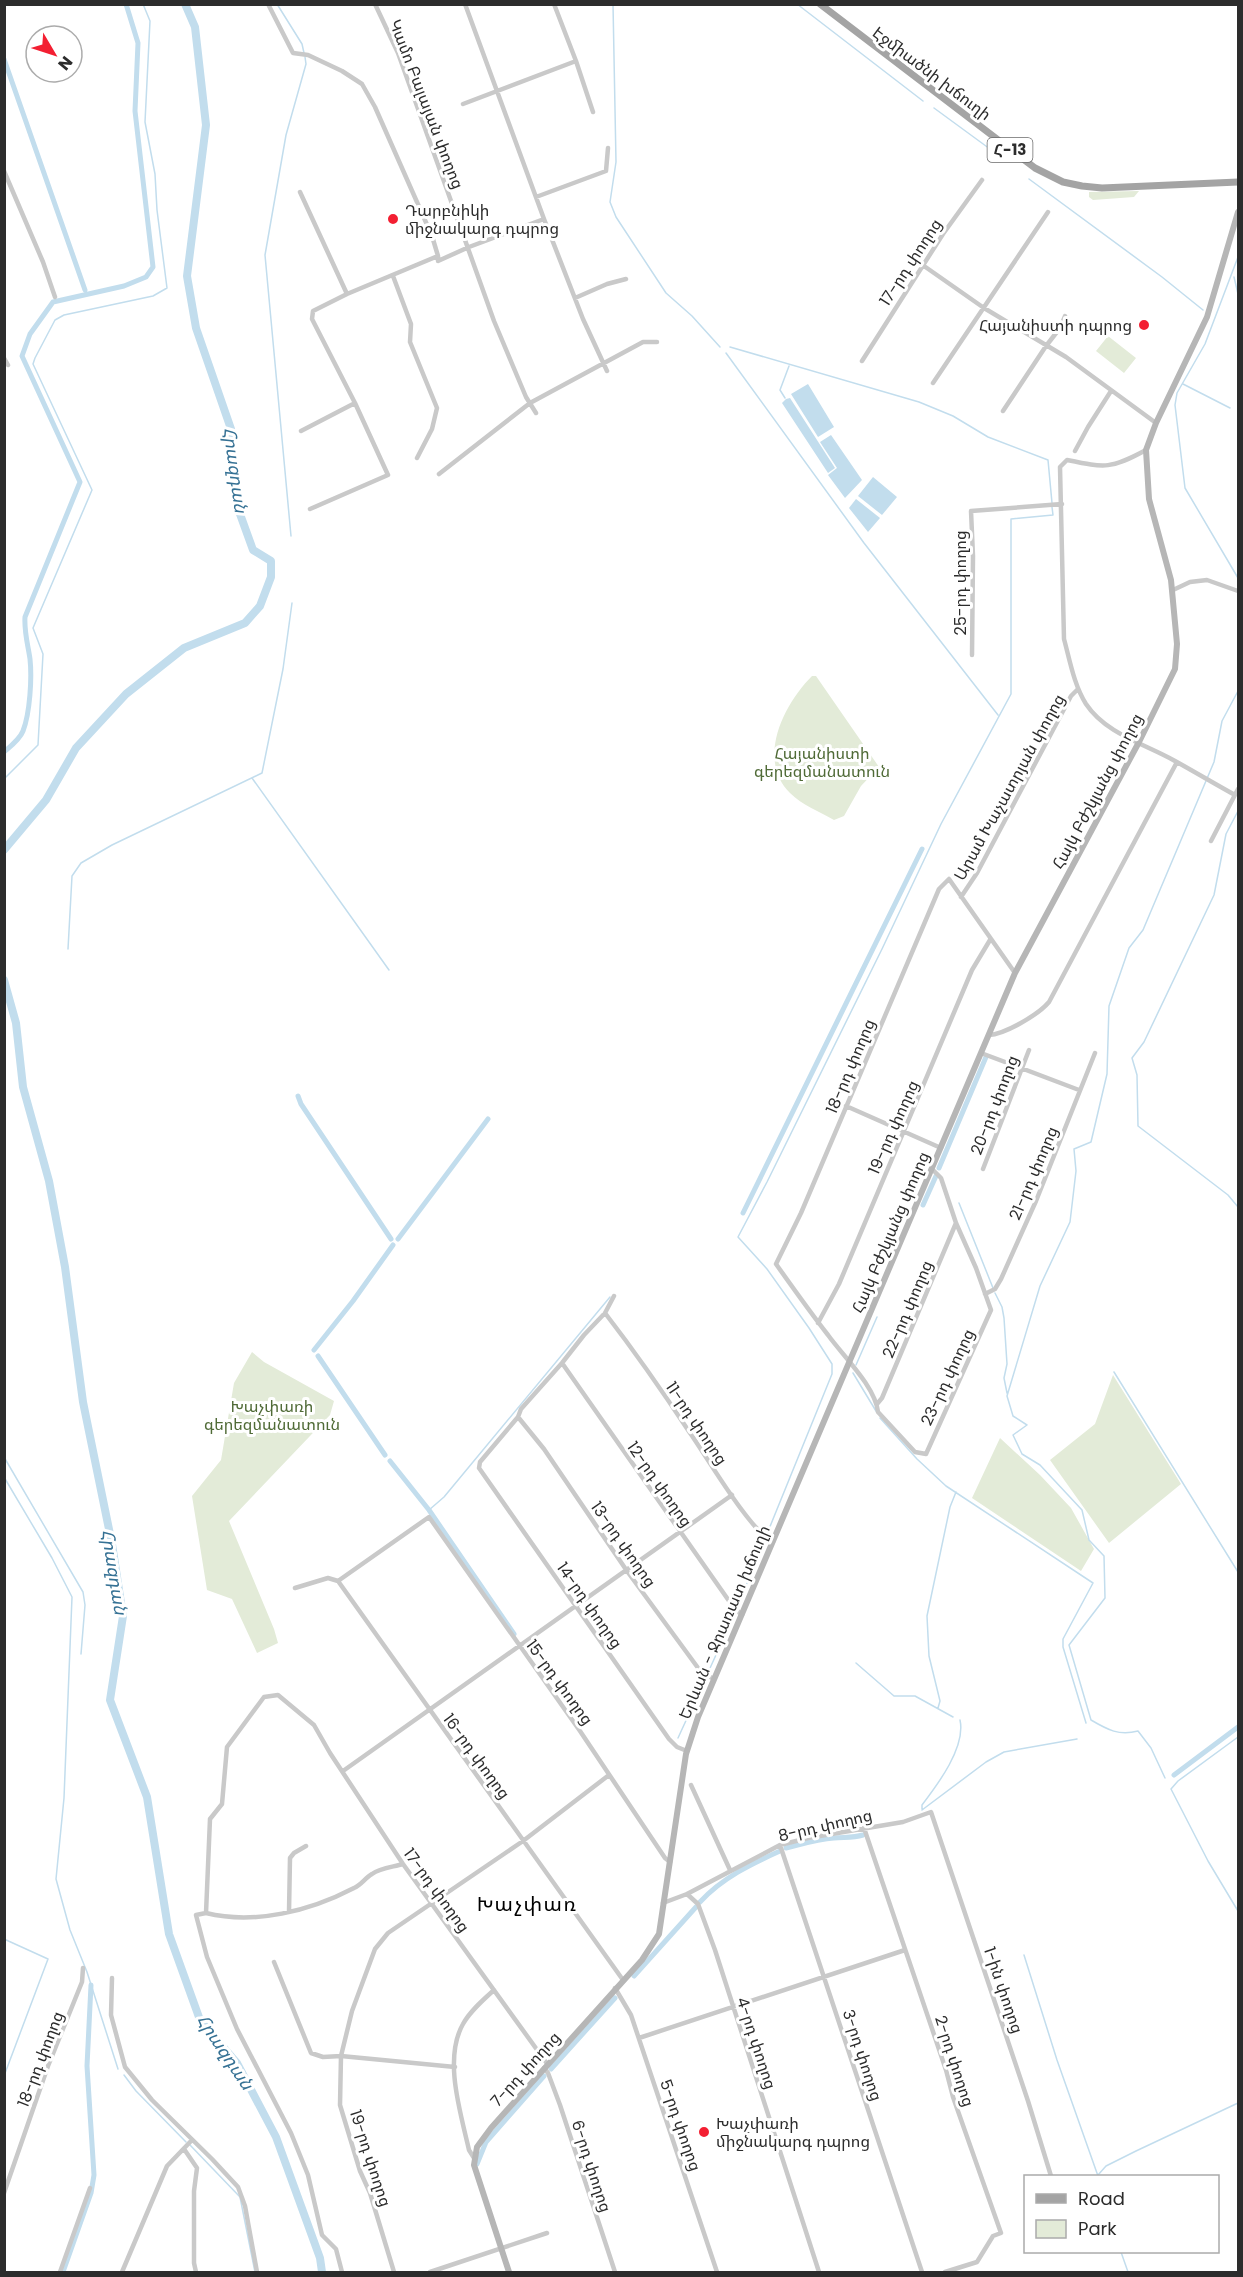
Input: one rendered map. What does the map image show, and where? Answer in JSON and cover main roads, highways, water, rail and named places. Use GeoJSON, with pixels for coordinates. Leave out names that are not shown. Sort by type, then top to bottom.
{"type":"FeatureCollection","features":[{"type":"Feature","properties":{"kind":"main road","name":"Էջմիածնի խճուղի"},"geometry":{"type":"LineString","coordinates":[[820,4],[1011,151],[1047,175],[1082,186],[1102,188],[1239,182]]}},
{"type":"Feature","properties":{"kind":"main road","name":"Հայկ Բժշկյանց փողոց"},"geometry":{"type":"LineString","coordinates":[[849,1364],[1015,973],[1139,742],[1175,669],[1177,644],[1173,590],[1149,499],[1146,450],[1156,423],[1207,317],[1239,212]]}},
{"type":"Feature","properties":{"kind":"main road","name":"Երևան - Ջրառատ խճուղի"},"geometry":{"type":"LineString","coordinates":[[663,1903],[687,1751],[698,1717],[771,1541],[849,1364]]}},
{"type":"Feature","properties":{"kind":"main road","name":"7-րդ փողոց"},"geometry":{"type":"LineString","coordinates":[[509,2272],[474,2165],[477,2147],[491,2128],[642,1960],[659,1934],[663,1903]]}},
{"type":"Feature","properties":{"kind":"water"},"geometry":{"type":"Polygon","coordinates":[[[808,384],[834,427],[818,437],[791,394],[808,384]]]}},
{"type":"Feature","properties":{"kind":"water"},"geometry":{"type":"Polygon","coordinates":[[[790,398],[835,468],[828,473],[782,403],[790,398]]]}},
{"type":"Feature","properties":{"kind":"water"},"geometry":{"type":"Polygon","coordinates":[[[831,435],[862,480],[845,498],[828,475],[837,468],[820,442],[831,435]]]}},
{"type":"Feature","properties":{"kind":"water"},"geometry":{"type":"Polygon","coordinates":[[[873,477],[897,497],[882,515],[858,496],[873,477]]]}},
{"type":"Feature","properties":{"kind":"water"},"geometry":{"type":"Polygon","coordinates":[[[856,499],[880,518],[868,532],[849,508],[856,499]]]}},
{"type":"Feature","properties":{"kind":"waterway"},"geometry":{"type":"LineString","coordinates":[[4,752],[22,734],[29,705],[31,667],[25,617],[80,482],[22,356],[30,334],[53,302],[124,286],[146,277],[153,267],[135,111],[138,43],[126,4]]}},
{"type":"Feature","properties":{"kind":"waterway"},"geometry":{"type":"LineString","coordinates":[[4,779],[38,745],[43,654],[33,628],[92,490],[33,364],[55,320],[64,315],[153,296],[167,288],[155,174],[145,122],[150,21],[143,4]]}},
{"type":"Feature","properties":{"kind":"waterway","name":"Հրազդան"},"geometry":{"type":"LineString","coordinates":[[4,850],[46,800],[76,748],[126,694],[184,648],[245,623],[260,606],[271,577],[271,561],[253,550],[236,503],[231,429],[196,328],[187,276],[206,125],[195,27],[185,4]]}},
{"type":"Feature","properties":{"kind":"waterway"},"geometry":{"type":"LineString","coordinates":[[277,4],[302,44],[304,53]]}},
{"type":"Feature","properties":{"kind":"waterway"},"geometry":{"type":"LineString","coordinates":[[613,4],[616,162],[610,202],[616,217],[666,293],[692,316],[720,347]]}},
{"type":"Feature","properties":{"kind":"waterway"},"geometry":{"type":"LineString","coordinates":[[797,4],[923,101]]}},
{"type":"Feature","properties":{"kind":"waterway"},"geometry":{"type":"LineString","coordinates":[[291,536],[265,255],[286,135],[306,64],[305,57]]}},
{"type":"Feature","properties":{"kind":"waterway"},"geometry":{"type":"LineString","coordinates":[[4,59],[85,290]]}},
{"type":"Feature","properties":{"kind":"waterway"},"geometry":{"type":"LineString","coordinates":[[934,108],[1005,160]]}},
{"type":"Feature","properties":{"kind":"waterway"},"geometry":{"type":"LineString","coordinates":[[1029,179],[1203,310]]}},
{"type":"Feature","properties":{"kind":"waterway"},"geometry":{"type":"LineString","coordinates":[[1238,257],[1205,344],[1177,393],[1175,405],[1185,488],[1238,578]]}},
{"type":"Feature","properties":{"kind":"waterway"},"geometry":{"type":"LineString","coordinates":[[1234,277],[1238,294]]}},
{"type":"Feature","properties":{"kind":"waterway"},"geometry":{"type":"LineString","coordinates":[[730,347],[919,402],[953,416],[988,437],[1048,460],[1052,503]]}},
{"type":"Feature","properties":{"kind":"waterway"},"geometry":{"type":"LineString","coordinates":[[726,353],[864,543],[998,715]]}},
{"type":"Feature","properties":{"kind":"waterway"},"geometry":{"type":"LineString","coordinates":[[785,398],[780,390],[789,366]]}},
{"type":"Feature","properties":{"kind":"waterway"},"geometry":{"type":"LineString","coordinates":[[1183,384],[1230,408]]}},
{"type":"Feature","properties":{"kind":"waterway"},"geometry":{"type":"LineString","coordinates":[[678,1738],[732,1620],[832,1374],[832,1364],[809,1328],[767,1269],[738,1237],[882,949],[941,824],[1011,694],[1011,519],[1053,515],[1052,507]]}},
{"type":"Feature","properties":{"kind":"waterway"},"geometry":{"type":"LineString","coordinates":[[68,949],[72,876],[81,863],[112,845],[262,773],[283,669],[292,603]]}},
{"type":"Feature","properties":{"kind":"waterway"},"geometry":{"type":"LineString","coordinates":[[1165,1778],[1151,1748],[1138,1731],[1125,1733],[1114,1731],[1091,1720],[1069,1645],[1105,1598],[1104,1556],[1089,1540],[1082,1510],[1040,1465],[1022,1454],[1013,1435],[1027,1425],[1013,1416],[1007,1396],[1040,1286],[1070,1222],[1076,1171],[1074,1149],[1091,1142],[1107,1074],[1109,1006],[1129,948],[1143,930],[1214,762],[1222,721],[1238,691]]}},
{"type":"Feature","properties":{"kind":"waterway"},"geometry":{"type":"LineString","coordinates":[[252,778],[389,970]]}},
{"type":"Feature","properties":{"kind":"waterway"},"geometry":{"type":"LineString","coordinates":[[1238,811],[1226,834],[1214,895],[1144,1042],[1132,1058],[1137,1075],[1138,1126],[1228,1195],[1238,1207]]}},
{"type":"Feature","properties":{"kind":"waterway"},"geometry":{"type":"LineString","coordinates":[[743,1213],[922,849]]}},
{"type":"Feature","properties":{"kind":"waterway","name":"Հրազդան"},"geometry":{"type":"LineString","coordinates":[[4,980],[16,1023],[23,1087],[49,1181],[65,1267],[83,1402],[112,1544],[123,1616],[110,1700],[147,1797],[169,1934],[200,2020],[237,2063],[276,2137],[320,2258],[322,2272]]}},
{"type":"Feature","properties":{"kind":"waterway"},"geometry":{"type":"LineString","coordinates":[[939,1168],[986,1057]]}},
{"type":"Feature","properties":{"kind":"waterway"},"geometry":{"type":"LineString","coordinates":[[298,1096],[301,1104],[391,1239]]}},
{"type":"Feature","properties":{"kind":"waterway"},"geometry":{"type":"LineString","coordinates":[[398,1239],[488,1119]]}},
{"type":"Feature","properties":{"kind":"waterway"},"geometry":{"type":"LineString","coordinates":[[923,1205],[936,1176]]}},
{"type":"Feature","properties":{"kind":"waterway"},"geometry":{"type":"LineString","coordinates":[[959,1203],[993,1288]]}},
{"type":"Feature","properties":{"kind":"waterway"},"geometry":{"type":"LineString","coordinates":[[314,1350],[393,1245]]}},
{"type":"Feature","properties":{"kind":"waterway"},"geometry":{"type":"LineString","coordinates":[[995,1293],[1002,1307],[1004,1318],[1007,1364],[1004,1378],[1007,1393]]}},
{"type":"Feature","properties":{"kind":"waterway"},"geometry":{"type":"LineString","coordinates":[[429,1510],[444,1497],[610,1297]]}},
{"type":"Feature","properties":{"kind":"waterway"},"geometry":{"type":"LineString","coordinates":[[856,1365],[877,1317]]}},
{"type":"Feature","properties":{"kind":"waterway"},"geometry":{"type":"LineString","coordinates":[[318,1356],[385,1455]]}},
{"type":"Feature","properties":{"kind":"waterway"},"geometry":{"type":"LineString","coordinates":[[1114,1372],[1238,1572]]}},
{"type":"Feature","properties":{"kind":"waterway"},"geometry":{"type":"LineString","coordinates":[[853,1373],[876,1411]]}},
{"type":"Feature","properties":{"kind":"waterway"},"geometry":{"type":"LineString","coordinates":[[880,1418],[917,1459],[946,1486],[1093,1583],[1063,1639],[1063,1647],[1086,1723]]}},
{"type":"Feature","properties":{"kind":"waterway"},"geometry":{"type":"LineString","coordinates":[[4,1457],[83,1592],[85,1605],[81,1654]]}},
{"type":"Feature","properties":{"kind":"waterway"},"geometry":{"type":"LineString","coordinates":[[390,1461],[429,1510],[514,1634]]}},
{"type":"Feature","properties":{"kind":"waterway"},"geometry":{"type":"LineString","coordinates":[[4,1477],[52,1558],[72,1597],[64,1798],[56,1879],[70,1930],[87,1972],[118,2069]]}},
{"type":"Feature","properties":{"kind":"waterway"},"geometry":{"type":"LineString","coordinates":[[938,1708],[940,1701],[929,1656],[927,1616],[950,1507],[956,1492]]}},
{"type":"Feature","properties":{"kind":"waterway"},"geometry":{"type":"LineString","coordinates":[[856,1663],[894,1696],[915,1696],[953,1717]]}},
{"type":"Feature","properties":{"kind":"waterway"},"geometry":{"type":"LineString","coordinates":[[922,1809],[922,1805],[943,1776],[955,1753],[961,1731],[960,1720]]}},
{"type":"Feature","properties":{"kind":"waterway"},"geometry":{"type":"LineString","coordinates":[[1174,1775],[1238,1727]]}},
{"type":"Feature","properties":{"kind":"waterway"},"geometry":{"type":"LineString","coordinates":[[1238,1737],[1178,1781],[1171,1789],[1208,1861],[1238,1911]]}},
{"type":"Feature","properties":{"kind":"waterway"},"geometry":{"type":"LineString","coordinates":[[922,1810],[986,1762],[1004,1752],[1077,1739]]}},
{"type":"Feature","properties":{"kind":"waterway"},"geometry":{"type":"LineString","coordinates":[[786,1848],[822,1839],[863,1835]]}},
{"type":"Feature","properties":{"kind":"waterway"},"geometry":{"type":"LineString","coordinates":[[700,1902],[727,1879],[780,1851]]}},
{"type":"Feature","properties":{"kind":"waterway"},"geometry":{"type":"LineString","coordinates":[[634,1976],[696,1907]]}},
{"type":"Feature","properties":{"kind":"waterway"},"geometry":{"type":"LineString","coordinates":[[4,1939],[48,1959],[4,2076]]}},
{"type":"Feature","properties":{"kind":"waterway"},"geometry":{"type":"LineString","coordinates":[[1024,1955],[1057,2060],[1098,2175]]}},
{"type":"Feature","properties":{"kind":"waterway"},"geometry":{"type":"LineString","coordinates":[[63,2272],[91,2193],[94,2175],[87,2066],[91,1985]]}},
{"type":"Feature","properties":{"kind":"waterway"},"geometry":{"type":"LineString","coordinates":[[551,2069],[615,1998]]}},
{"type":"Feature","properties":{"kind":"waterway"},"geometry":{"type":"LineString","coordinates":[[124,2075],[136,2091],[186,2142]]}},
{"type":"Feature","properties":{"kind":"waterway"},"geometry":{"type":"LineString","coordinates":[[477,2164],[486,2142],[544,2076]]}},
{"type":"Feature","properties":{"kind":"waterway"},"geometry":{"type":"LineString","coordinates":[[1098,2175],[1106,2166],[1238,2103]]}},
{"type":"Feature","properties":{"kind":"waterway"},"geometry":{"type":"LineString","coordinates":[[190,2145],[240,2197],[255,2272]]}},
{"type":"Feature","properties":{"kind":"waterway"},"geometry":{"type":"LineString","coordinates":[[1121,2253],[1128,2272]]}},
{"type":"Feature","properties":{"kind":"place","name":"Դարբնիկի միջնակարգ դպրոց"},"geometry":{"type":"Point","coordinates":[393,219]}},
{"type":"Feature","properties":{"kind":"place","name":"Հայանիստի դպրոց"},"geometry":{"type":"Point","coordinates":[1144,325]}},
{"type":"Feature","properties":{"kind":"place","name":"Խաչփառի միջնակարգ դպրոց"},"geometry":{"type":"Point","coordinates":[704,2132]}},
{"type":"Feature","properties":{"kind":"district","name":"Խաչփառ"},"geometry":{"type":"Point","coordinates":[527,1904]}},
{"type":"Feature","properties":{"kind":"park label","name":"Հայանիստի գերեզմանատուն"},"geometry":{"type":"Point","coordinates":[822,762]}},
{"type":"Feature","properties":{"kind":"park label","name":"Խաչփառի գերեզմանատուն"},"geometry":{"type":"Point","coordinates":[272,1415]}}]}
